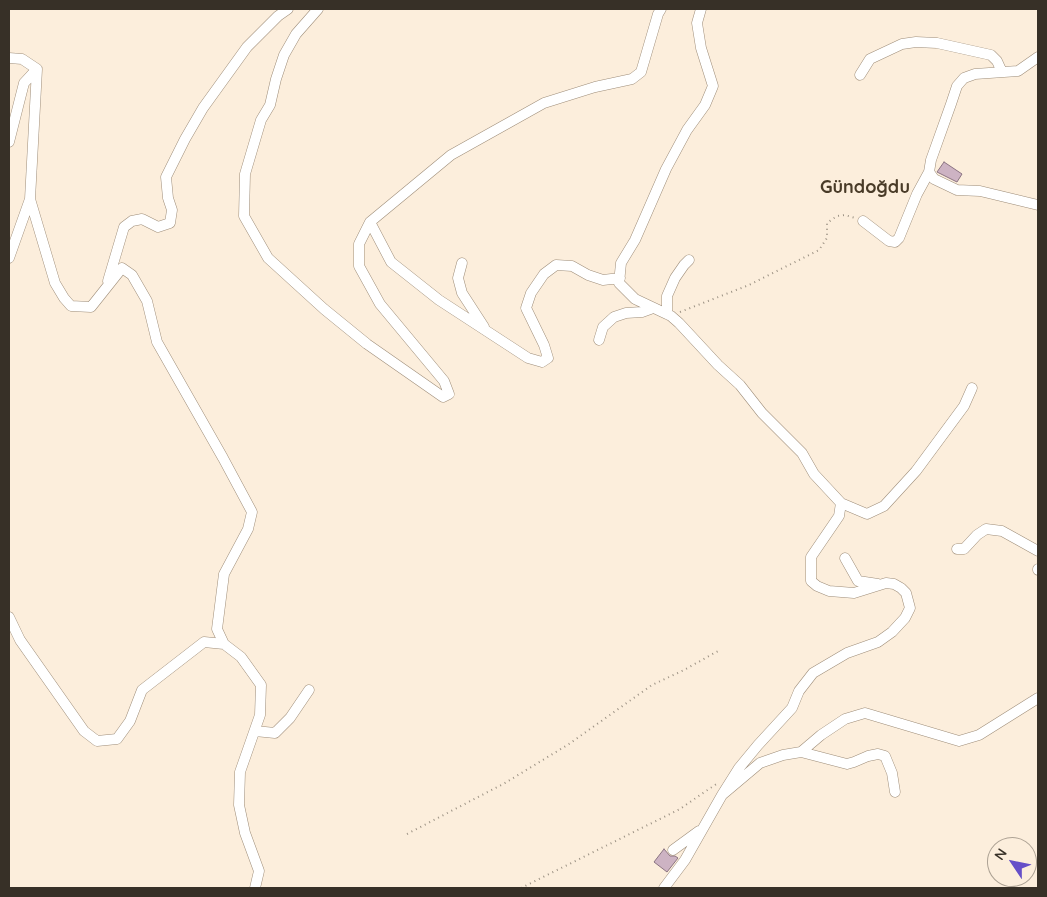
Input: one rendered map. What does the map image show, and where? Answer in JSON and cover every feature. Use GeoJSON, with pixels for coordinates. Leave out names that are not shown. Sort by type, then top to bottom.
{"type":"FeatureCollection","features":[{"type":"Feature","properties":{"kind":"street"},"geometry":{"type":"LineString","coordinates":[[107,287],[124,226],[132,220],[142,219],[158,227],[170,223],[172,210],[168,198],[166,177],[185,139],[203,108],[248,47],[288,9]]}},
{"type":"Feature","properties":{"kind":"street"},"geometry":{"type":"LineString","coordinates":[[318,9],[296,34],[284,55],[270,105],[261,120],[245,174],[244,216],[268,258],[324,309],[367,344],[443,397],[449,394],[444,381],[380,304],[359,266],[359,244],[370,222],[451,156],[544,103],[595,87],[632,79],[641,72],[661,9]]}},
{"type":"Feature","properties":{"kind":"street"},"geometry":{"type":"LineString","coordinates":[[701,9],[698,23],[701,48],[713,86],[705,104],[687,130],[666,169],[635,240],[621,263],[619,283],[635,300],[669,315],[740,385],[762,413],[802,453],[814,474],[841,503],[867,514],[884,506],[916,471],[964,406],[972,388]]}},
{"type":"Feature","properties":{"kind":"street"},"geometry":{"type":"LineString","coordinates":[[860,75],[870,59],[902,44],[916,42],[936,42],[990,55],[997,61],[1002,72]]}},
{"type":"Feature","properties":{"kind":"street"},"geometry":{"type":"LineString","coordinates":[[863,221],[889,241],[895,242],[899,238],[917,194],[929,172],[931,160],[957,86],[964,78],[975,74],[1018,71],[1038,57]]}},
{"type":"Feature","properties":{"kind":"street"},"geometry":{"type":"LineString","coordinates":[[9,58],[22,59],[38,69]]}},
{"type":"Feature","properties":{"kind":"street"},"geometry":{"type":"LineString","coordinates":[[9,142],[24,83],[38,69]]}},
{"type":"Feature","properties":{"kind":"street"},"geometry":{"type":"LineString","coordinates":[[9,258],[30,199],[38,69]]}},
{"type":"Feature","properties":{"kind":"street"},"geometry":{"type":"LineString","coordinates":[[929,172],[934,179],[957,190],[980,191],[1038,205]]}},
{"type":"Feature","properties":{"kind":"street"},"geometry":{"type":"LineString","coordinates":[[30,199],[55,282],[71,306],[91,306],[122,268],[132,275],[147,301],[157,342],[252,512],[248,529],[224,574],[217,629],[224,644],[241,657],[261,685],[260,715],[240,772],[239,805],[245,833],[259,871],[255,888]]}},
{"type":"Feature","properties":{"kind":"street"},"geometry":{"type":"LineString","coordinates":[[370,222],[391,262],[439,300],[528,358],[542,362],[548,358],[544,345],[526,308],[531,293],[544,274],[556,265],[572,266],[588,275],[603,280],[620,278]]}},
{"type":"Feature","properties":{"kind":"street"},"geometry":{"type":"LineString","coordinates":[[669,315],[667,296],[675,278],[689,260]]}},
{"type":"Feature","properties":{"kind":"street"},"geometry":{"type":"LineString","coordinates":[[462,263],[458,278],[462,293],[485,330]]}},
{"type":"Feature","properties":{"kind":"street"},"geometry":{"type":"LineString","coordinates":[[599,340],[603,327],[614,316],[642,312],[653,308]]}},
{"type":"Feature","properties":{"kind":"street"},"geometry":{"type":"LineString","coordinates":[[664,888],[685,860],[739,768],[792,708],[799,691],[813,673],[847,653],[878,642],[892,632],[905,618],[910,608],[906,593],[902,588],[894,584],[881,584],[854,593],[829,591],[817,586],[811,580],[811,557],[839,516],[841,503]]}},
{"type":"Feature","properties":{"kind":"street"},"geometry":{"type":"LineString","coordinates":[[957,548],[964,549],[977,535],[986,529],[1002,531],[1038,551]]}},
{"type":"Feature","properties":{"kind":"street"},"geometry":{"type":"LineString","coordinates":[[845,558],[858,581],[881,584]]}},
{"type":"Feature","properties":{"kind":"street"},"geometry":{"type":"LineString","coordinates":[[9,618],[20,640],[84,731],[97,741],[117,739],[130,721],[142,690],[204,642],[224,644]]}},
{"type":"Feature","properties":{"kind":"street"},"geometry":{"type":"LineString","coordinates":[[255,731],[274,733],[290,718],[309,690]]}},
{"type":"Feature","properties":{"kind":"street"},"geometry":{"type":"LineString","coordinates":[[801,752],[821,735],[845,719],[865,713],[960,741],[979,735],[1038,698]]}},
{"type":"Feature","properties":{"kind":"street"},"geometry":{"type":"LineString","coordinates":[[722,794],[760,763],[801,752],[846,764],[868,756],[878,754],[886,756],[896,792]]}},
{"type":"Feature","properties":{"kind":"street"},"geometry":{"type":"LineString","coordinates":[[672,850],[704,827]]}},
{"type":"Feature","properties":{"kind":"path"},"geometry":{"type":"LineString","coordinates":[[669,315],[749,285],[819,250],[827,238],[827,223],[837,216],[845,215],[863,221]]}},
{"type":"Feature","properties":{"kind":"path"},"geometry":{"type":"LineString","coordinates":[[407,834],[505,783],[569,744],[652,686],[718,651]]}},
{"type":"Feature","properties":{"kind":"path"},"geometry":{"type":"LineString","coordinates":[[521,888],[680,809],[723,780]]}},
{"type":"Feature","properties":{"kind":"building"},"geometry":{"type":"Polygon","coordinates":[[[944,162],[962,174],[957,182],[937,172],[944,162]]]}},
{"type":"Feature","properties":{"kind":"building"},"geometry":{"type":"Polygon","coordinates":[[[664,849],[670,856],[678,858],[667,872],[654,862],[664,849]]]}},
{"type":"Feature","properties":{"kind":"district","name":"Gündoğdu"},"geometry":{"type":"Point","coordinates":[865,188]}}]}
